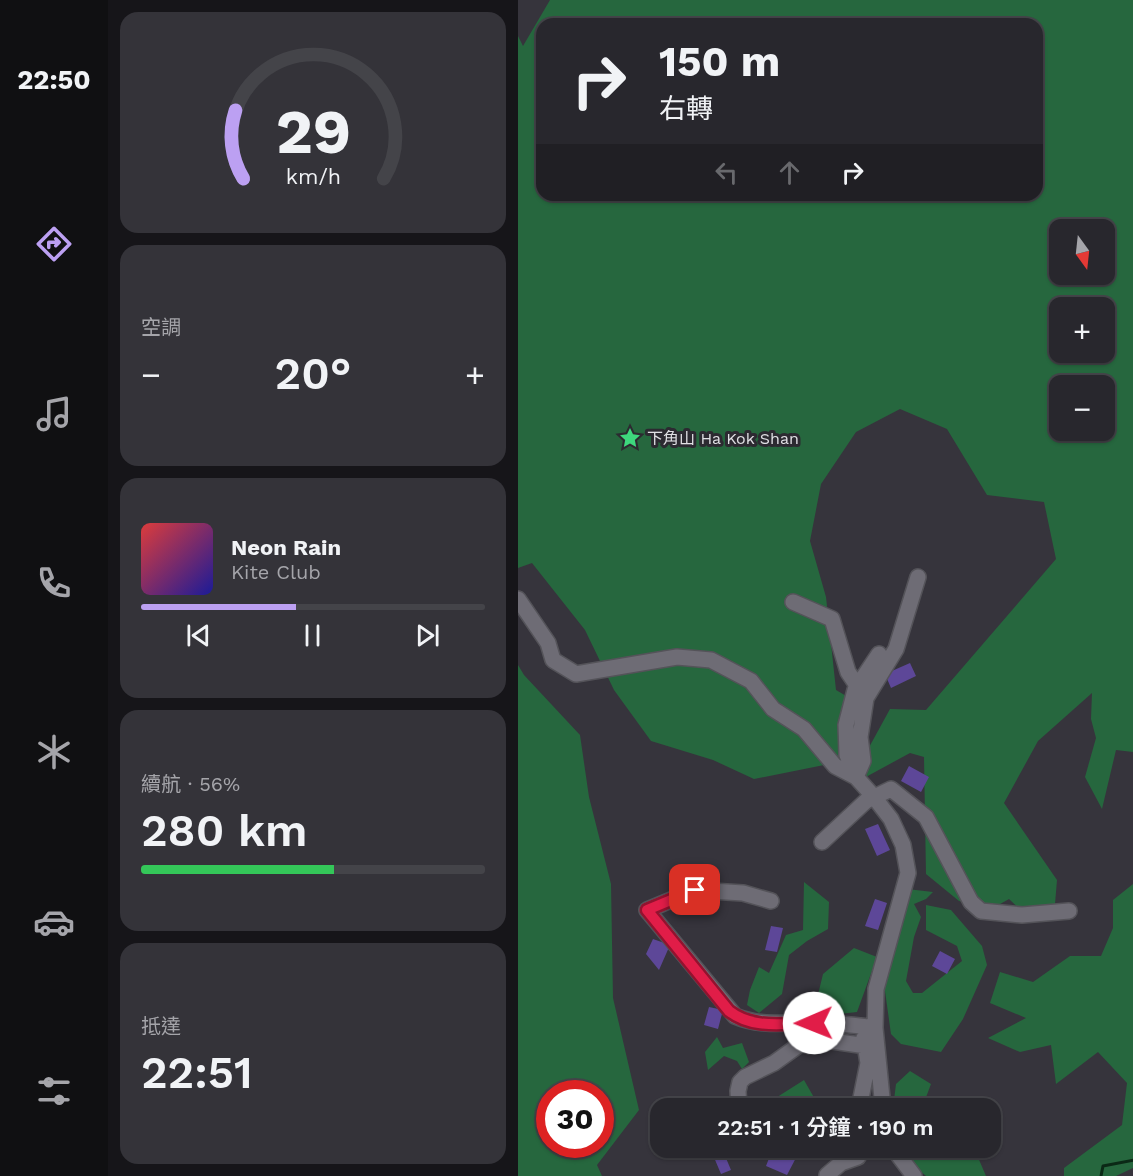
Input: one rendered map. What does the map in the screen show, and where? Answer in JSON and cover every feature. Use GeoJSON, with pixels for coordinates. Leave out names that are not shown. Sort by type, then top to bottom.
{"type":"FeatureCollection","features":[{"type":"Feature","properties":{"kind":"street"},"geometry":{"type":"LineString","coordinates":[[862,692],[896,649],[918,577]]}},
{"type":"Feature","properties":{"kind":"street"},"geometry":{"type":"LineString","coordinates":[[518,599],[548,643],[553,660],[576,674],[677,657],[711,660],[751,681],[773,708],[804,729],[836,766],[856,777],[891,819],[904,845],[908,873],[876,989],[868,1027],[866,1046],[868,1063],[861,1098]]}},
{"type":"Feature","properties":{"kind":"street"},"geometry":{"type":"LineString","coordinates":[[793,602],[832,619],[848,672],[862,692]]}},
{"type":"Feature","properties":{"kind":"street"},"geometry":{"type":"LineString","coordinates":[[856,777],[863,761],[860,737],[862,692],[879,654]]}},
{"type":"Feature","properties":{"kind":"street"},"geometry":{"type":"LineString","coordinates":[[822,842],[866,801],[891,789],[926,817],[971,902],[981,912],[1022,915],[1069,910]]}},
{"type":"Feature","properties":{"kind":"street"},"geometry":{"type":"LineString","coordinates":[[771,901],[743,893],[695,890],[647,910],[735,1016],[746,1021],[771,1024],[814,1023],[868,1027]]}},
{"type":"Feature","properties":{"kind":"street"},"geometry":{"type":"LineString","coordinates":[[868,1027],[881,1098]]}},
{"type":"Feature","properties":{"kind":"street"},"geometry":{"type":"LineString","coordinates":[[738,1098],[740,1082],[745,1077],[774,1063],[799,1045],[819,1039],[866,1046]]}},
{"type":"Feature","properties":{"kind":"street"},"geometry":{"type":"LineString","coordinates":[[827,1175],[841,1163],[855,1158]]}},
{"type":"Feature","properties":{"kind":"street"},"geometry":{"type":"LineString","coordinates":[[900,1158],[914,1176]]}},
{"type":"Feature","properties":{"kind":"green space"},"geometry":{"type":"Polygon","coordinates":[[[550,0],[1133,0],[1133,752],[1116,750],[1102,809],[1085,777],[1096,738],[1091,719],[1092,693],[1038,741],[1004,803],[1057,880],[1054,916],[1027,916],[1009,899],[993,908],[959,901],[926,874],[924,757],[910,753],[864,778],[867,751],[890,709],[926,710],[1056,559],[1044,502],[987,495],[947,429],[900,409],[856,432],[821,484],[810,541],[826,597],[836,690],[872,711],[839,762],[754,779],[713,760],[651,741],[614,690],[585,630],[532,563],[518,568],[518,36],[523,46],[536,24],[536,201],[1043,201],[1043,18],[539,18],[550,0]]]}},
{"type":"Feature","properties":{"kind":"green space"},"geometry":{"type":"Polygon","coordinates":[[[518,665],[524,675],[580,735],[589,797],[611,884],[613,998],[639,1110],[614,1143],[614,1080],[536,1080],[536,1158],[602,1158],[597,1165],[602,1176],[518,1176],[518,665]]]}},
{"type":"Feature","properties":{"kind":"green space"},"geometry":{"type":"Polygon","coordinates":[[[804,882],[829,902],[828,929],[789,955],[782,994],[759,1013],[747,1005],[750,990],[759,967],[769,973],[786,935],[803,930],[804,882]]]}},
{"type":"Feature","properties":{"kind":"green space"},"geometry":{"type":"Polygon","coordinates":[[[1133,884],[1133,1168],[1116,1176],[1064,1176],[1064,1168],[1122,1125],[1127,1083],[1098,1052],[1056,1084],[1051,1045],[1020,1052],[988,1038],[1026,1018],[990,1003],[1000,972],[1033,982],[1070,956],[1101,956],[1113,928],[1113,900],[1133,884]]]}},
{"type":"Feature","properties":{"kind":"green space"},"geometry":{"type":"Polygon","coordinates":[[[907,889],[933,892],[926,899],[914,904],[921,917],[914,937],[906,981],[913,993],[922,993],[962,961],[957,946],[926,930],[926,905],[951,910],[982,946],[987,965],[963,1019],[941,1052],[901,1044],[891,1034],[883,977],[907,889]]]}},
{"type":"Feature","properties":{"kind":"green space"},"geometry":{"type":"Polygon","coordinates":[[[854,948],[877,957],[857,1012],[822,1016],[815,1007],[823,974],[854,948]]]}},
{"type":"Feature","properties":{"kind":"green space"},"geometry":{"type":"Polygon","coordinates":[[[717,1037],[723,1048],[742,1043],[749,1062],[742,1069],[737,1061],[724,1056],[708,1070],[705,1052],[717,1037]]]}},
{"type":"Feature","properties":{"kind":"green space"},"geometry":{"type":"Polygon","coordinates":[[[910,1071],[931,1084],[926,1098],[894,1098],[896,1084],[910,1071]]]}},
{"type":"Feature","properties":{"kind":"green space"},"geometry":{"type":"Polygon","coordinates":[[[804,1080],[814,1098],[776,1098],[804,1080]]]}},
{"type":"Feature","properties":{"kind":"green space"},"geometry":{"type":"Polygon","coordinates":[[[905,1158],[978,1158],[986,1176],[926,1176],[905,1158]]]}},
{"type":"Feature","properties":{"kind":"building"},"geometry":{"type":"Polygon","coordinates":[[[910,663],[916,676],[891,688],[885,674],[910,663]]]}},
{"type":"Feature","properties":{"kind":"building"},"geometry":{"type":"Polygon","coordinates":[[[909,766],[929,777],[921,792],[901,781],[909,766]]]}},
{"type":"Feature","properties":{"kind":"building"},"geometry":{"type":"Polygon","coordinates":[[[878,824],[890,850],[877,856],[865,829],[878,824]]]}},
{"type":"Feature","properties":{"kind":"building"},"geometry":{"type":"Polygon","coordinates":[[[875,899],[887,903],[878,930],[865,926],[875,899]]]}},
{"type":"Feature","properties":{"kind":"building"},"geometry":{"type":"Polygon","coordinates":[[[771,926],[783,928],[777,952],[765,950],[771,926]]]}},
{"type":"Feature","properties":{"kind":"building"},"geometry":{"type":"Polygon","coordinates":[[[653,939],[670,945],[659,970],[646,954],[653,939]]]}},
{"type":"Feature","properties":{"kind":"building"},"geometry":{"type":"Polygon","coordinates":[[[940,951],[955,959],[947,974],[932,966],[940,951]]]}},
{"type":"Feature","properties":{"kind":"building"},"geometry":{"type":"Polygon","coordinates":[[[709,1007],[723,1010],[718,1029],[704,1025],[709,1007]]]}},
{"type":"Feature","properties":{"kind":"building"},"geometry":{"type":"Polygon","coordinates":[[[714,1158],[726,1158],[731,1170],[721,1174],[714,1158]]]}},
{"type":"Feature","properties":{"kind":"building"},"geometry":{"type":"Polygon","coordinates":[[[769,1158],[796,1158],[787,1175],[766,1166],[769,1158]]]}},
{"type":"Feature","properties":{"kind":"waterway"},"geometry":{"type":"LineString","coordinates":[[1101,1176],[1103,1166],[1134,1160]]}},
{"type":"Feature","properties":{"kind":"place","name":"下角山 Ha Kok Shan"},"geometry":{"type":"Point","coordinates":[630,438]}},
{"type":"Feature","properties":{"kind":"route"},"geometry":{"type":"LineString","coordinates":[[695,890],[647,910],[729,1011],[746,1021],[758,1023],[814,1023]]}}]}
